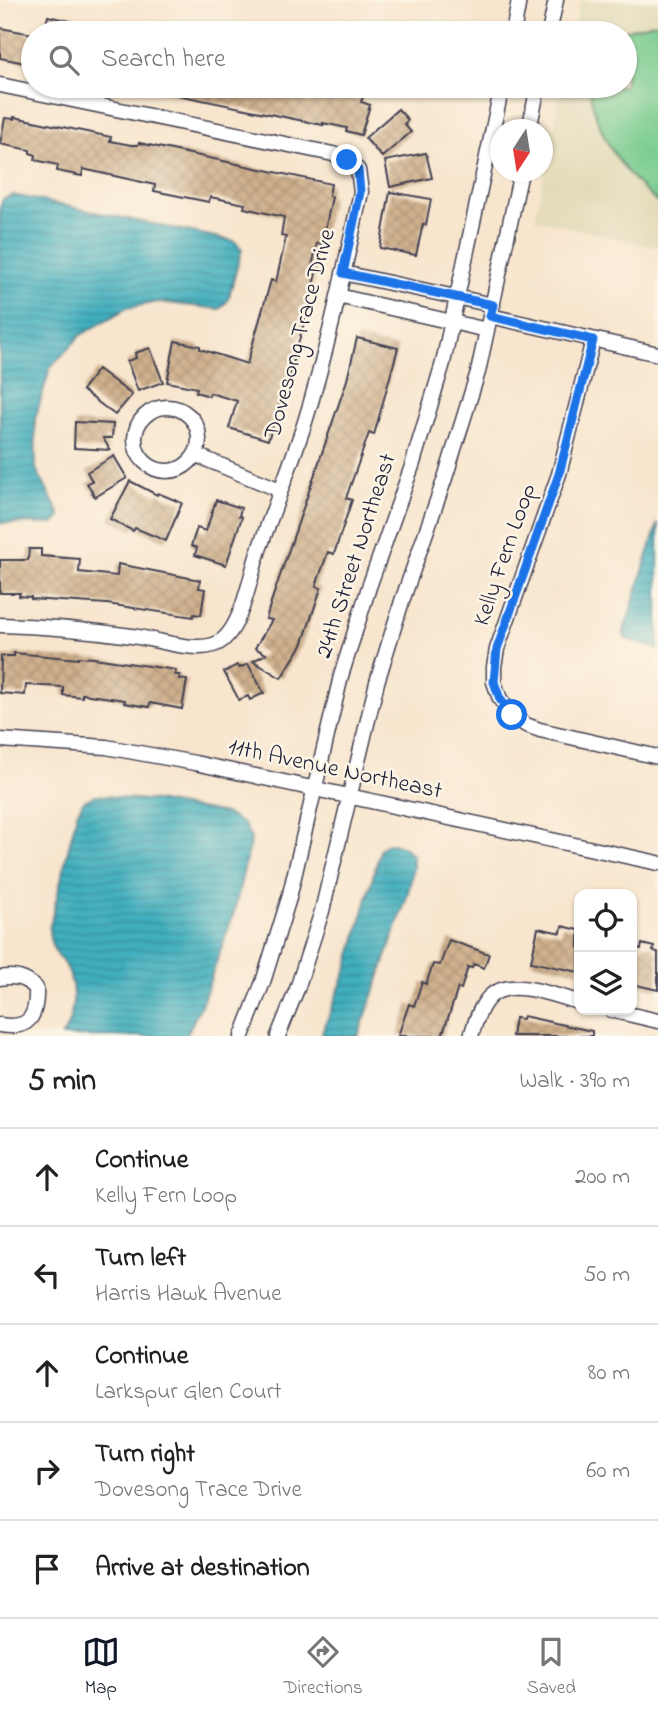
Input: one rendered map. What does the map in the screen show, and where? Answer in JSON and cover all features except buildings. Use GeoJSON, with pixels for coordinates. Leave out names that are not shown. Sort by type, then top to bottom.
{"type":"FeatureCollection","features":[{"type":"Feature","properties":{"kind":"street"},"geometry":{"type":"LineString","coordinates":[[515,21],[519,0]]}},
{"type":"Feature","properties":{"kind":"street"},"geometry":{"type":"LineString","coordinates":[[552,21],[556,0]]}},
{"type":"Feature","properties":{"kind":"street","name":"Dovesong Trace Drive"},"geometry":{"type":"LineString","coordinates":[[0,85],[21,89]]}},
{"type":"Feature","properties":{"kind":"street","name":"Dovesong Trace Drive"},"geometry":{"type":"LineString","coordinates":[[0,625],[47,626],[134,636],[200,648],[216,644],[228,637],[236,623],[304,424],[338,296],[360,192],[358,170],[347,160],[333,154],[63,98]]}},
{"type":"Feature","properties":{"kind":"street","name":"24th Street Northeast"},"geometry":{"type":"LineString","coordinates":[[242,1036],[263,982],[289,898],[341,676],[443,363],[500,98]]}},
{"type":"Feature","properties":{"kind":"street"},"geometry":{"type":"LineString","coordinates":[[531,119],[536,98]]}},
{"type":"Feature","properties":{"kind":"street"},"geometry":{"type":"LineString","coordinates":[[278,1036],[298,989],[322,911],[377,682],[478,372],[519,182]]}},
{"type":"Feature","properties":{"kind":"street"},"geometry":{"type":"LineString","coordinates":[[343,273],[458,298],[490,317],[658,354]]}},
{"type":"Feature","properties":{"kind":"street"},"geometry":{"type":"LineString","coordinates":[[338,296],[452,322],[490,317]]}},
{"type":"Feature","properties":{"kind":"street","name":"Kelly Fern Loop"},"geometry":{"type":"LineString","coordinates":[[593,340],[559,474],[497,649],[494,682],[500,699],[512,715],[526,725],[658,757]]}},
{"type":"Feature","properties":{"kind":"street"},"geometry":{"type":"LineString","coordinates":[[159,407],[181,410],[196,424],[199,445],[196,455],[180,469],[169,472],[149,466],[136,449],[136,428],[142,419],[159,407]]}},
{"type":"Feature","properties":{"kind":"street"},"geometry":{"type":"LineString","coordinates":[[196,455],[280,490]]}},
{"type":"Feature","properties":{"kind":"street","name":"11th Avenue Northeast"},"geometry":{"type":"LineString","coordinates":[[0,740],[106,747],[195,763],[658,863]]}},
{"type":"Feature","properties":{"kind":"street"},"geometry":{"type":"LineString","coordinates":[[0,978],[9,976],[26,979],[36,988],[37,1008],[30,1021],[12,1027],[0,1025]]}},
{"type":"Feature","properties":{"kind":"street"},"geometry":{"type":"LineString","coordinates":[[471,1036],[485,1002],[498,990],[519,987],[574,1001]]}},
{"type":"Feature","properties":{"kind":"street"},"geometry":{"type":"LineString","coordinates":[[632,1015],[658,1021]]}},
{"type":"Feature","properties":{"kind":"shaded area"},"geometry":{"type":"Polygon","coordinates":[[[580,0],[658,0],[658,248],[535,219],[543,182],[553,182],[553,130],[560,98],[637,98],[637,21],[576,21],[580,0]]]}},
{"type":"Feature","properties":{"kind":"green space"},"geometry":{"type":"Polygon","coordinates":[[[658,22],[658,203],[633,178],[612,151],[591,98],[637,98],[637,27],[658,22]]]}},
{"type":"Feature","properties":{"kind":"water"},"geometry":{"type":"Polygon","coordinates":[[[13,195],[234,241],[242,249],[228,300],[220,309],[158,302],[127,308],[81,335],[50,368],[35,419],[36,469],[61,517],[53,524],[0,523],[0,208],[3,199],[13,195]]]}},
{"type":"Feature","properties":{"kind":"water"},"geometry":{"type":"Polygon","coordinates":[[[658,523],[658,649],[625,639],[624,631],[658,523]]]}},
{"type":"Feature","properties":{"kind":"water"},"geometry":{"type":"Polygon","coordinates":[[[95,795],[155,801],[226,814],[244,824],[251,839],[234,912],[202,1003],[186,1036],[62,1036],[71,1015],[73,991],[67,969],[52,945],[49,930],[77,813],[83,802],[95,795]]]}},
{"type":"Feature","properties":{"kind":"water"},"geometry":{"type":"Polygon","coordinates":[[[388,843],[402,846],[413,856],[413,866],[407,897],[376,987],[358,1036],[321,1036],[348,966],[381,848],[388,843]]]}},
{"type":"Feature","properties":{"kind":"route"},"geometry":{"type":"LineString","coordinates":[[347,160],[358,170],[360,192],[343,273],[493,305],[490,316],[593,340],[559,474],[497,649],[494,682],[500,699],[512,715]]}}]}
